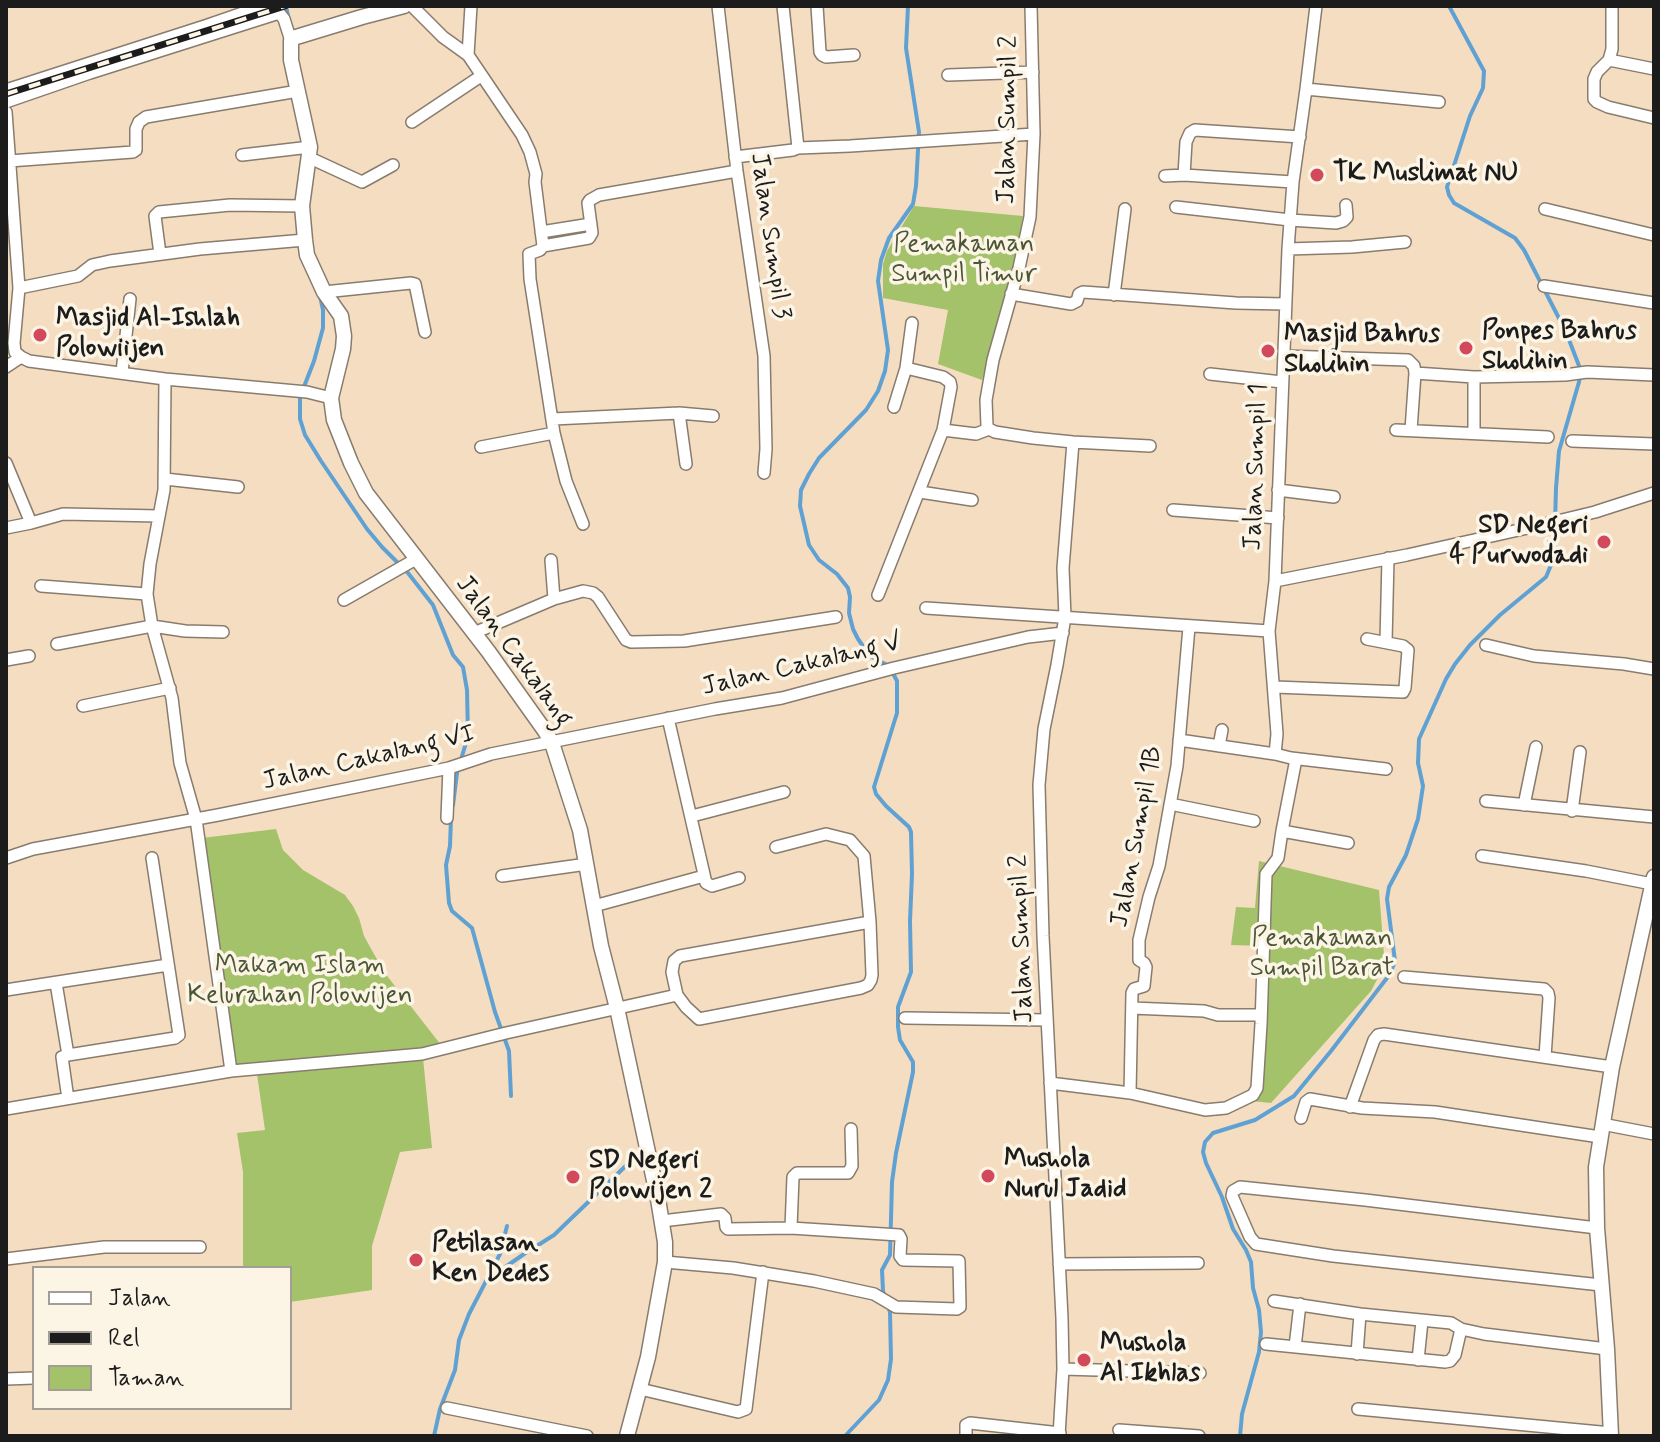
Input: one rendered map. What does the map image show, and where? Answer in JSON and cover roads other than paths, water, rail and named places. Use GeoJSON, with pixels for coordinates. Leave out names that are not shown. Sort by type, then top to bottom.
{"type":"FeatureCollection","features":[{"type":"Feature","properties":{"kind":"street"},"geometry":{"type":"LineString","coordinates":[[6,90],[263,6]]}},
{"type":"Feature","properties":{"kind":"street"},"geometry":{"type":"LineString","coordinates":[[6,102],[276,14],[284,19],[291,41],[404,6]]}},
{"type":"Feature","properties":{"kind":"street"},"geometry":{"type":"LineString","coordinates":[[412,6],[443,37],[468,55],[522,135],[536,174],[543,246]]}},
{"type":"Feature","properties":{"kind":"street"},"geometry":{"type":"LineString","coordinates":[[468,55],[471,6]]}},
{"type":"Feature","properties":{"kind":"street","name":"Jalan Sumpil 3"},"geometry":{"type":"LineString","coordinates":[[718,6],[735,157],[764,356],[764,473]]}},
{"type":"Feature","properties":{"kind":"street"},"geometry":{"type":"LineString","coordinates":[[783,6],[798,148]]}},
{"type":"Feature","properties":{"kind":"street"},"geometry":{"type":"LineString","coordinates":[[817,6],[822,55],[854,55]]}},
{"type":"Feature","properties":{"kind":"street","name":"Jalan Sumpil 2"},"geometry":{"type":"LineString","coordinates":[[987,425],[986,400],[993,360],[1030,217],[1034,134],[1031,6]]}},
{"type":"Feature","properties":{"kind":"street","name":"Jalan Sumpil 1"},"geometry":{"type":"LineString","coordinates":[[1276,752],[1275,687],[1269,631],[1275,581],[1285,304],[1293,182],[1316,6]]}},
{"type":"Feature","properties":{"kind":"street"},"geometry":{"type":"LineString","coordinates":[[1612,6],[1613,32],[1609,60],[1594,79],[1594,99],[1608,107],[1654,118]]}},
{"type":"Feature","properties":{"kind":"street","name":"Jalan Cakalang"},"geometry":{"type":"LineString","coordinates":[[291,41],[294,92],[306,150],[296,206],[301,240],[324,292],[341,316],[344,336],[331,398],[334,420],[366,493],[407,564],[474,633],[524,699],[552,743],[580,830],[601,946],[662,1221],[665,1262],[648,1357],[627,1436]]}},
{"type":"Feature","properties":{"kind":"street"},"geometry":{"type":"LineString","coordinates":[[1609,60],[1654,69]]}},
{"type":"Feature","properties":{"kind":"street"},"geometry":{"type":"LineString","coordinates":[[948,75],[1033,72]]}},
{"type":"Feature","properties":{"kind":"street"},"geometry":{"type":"LineString","coordinates":[[412,122],[481,76]]}},
{"type":"Feature","properties":{"kind":"street"},"geometry":{"type":"LineString","coordinates":[[1381,82],[1381,97]]}},
{"type":"Feature","properties":{"kind":"street"},"geometry":{"type":"LineString","coordinates":[[1306,89],[1439,102]]}},
{"type":"Feature","properties":{"kind":"street"},"geometry":{"type":"LineString","coordinates":[[9,161],[133,152],[136,150],[136,129],[146,117],[294,92]]}},
{"type":"Feature","properties":{"kind":"street"},"geometry":{"type":"LineString","coordinates":[[6,112],[19,288],[15,352],[29,361],[165,379],[303,392],[331,398]]}},
{"type":"Feature","properties":{"kind":"street"},"geometry":{"type":"LineString","coordinates":[[1184,175],[1186,142],[1195,130],[1300,137]]}},
{"type":"Feature","properties":{"kind":"street"},"geometry":{"type":"LineString","coordinates":[[735,157],[798,148],[1034,134]]}},
{"type":"Feature","properties":{"kind":"street"},"geometry":{"type":"LineString","coordinates":[[242,155],[306,150],[362,182],[393,165]]}},
{"type":"Feature","properties":{"kind":"street"},"geometry":{"type":"LineString","coordinates":[[583,524],[566,481],[554,433],[530,279],[529,254],[543,246],[586,240],[592,233],[588,203],[599,195],[737,171]]}},
{"type":"Feature","properties":{"kind":"street"},"geometry":{"type":"LineString","coordinates":[[1165,176],[1293,182]]}},
{"type":"Feature","properties":{"kind":"street"},"geometry":{"type":"LineString","coordinates":[[160,254],[155,216],[159,212],[230,205],[296,206]]}},
{"type":"Feature","properties":{"kind":"street"},"geometry":{"type":"LineString","coordinates":[[1176,207],[1336,223],[1347,217],[1346,205]]}},
{"type":"Feature","properties":{"kind":"street"},"geometry":{"type":"LineString","coordinates":[[1114,295],[1125,209]]}},
{"type":"Feature","properties":{"kind":"street"},"geometry":{"type":"LineString","coordinates":[[1545,209],[1654,235]]}},
{"type":"Feature","properties":{"kind":"street"},"geometry":{"type":"LineString","coordinates":[[541,232],[591,224]]}},
{"type":"Feature","properties":{"kind":"street"},"geometry":{"type":"LineString","coordinates":[[19,288],[78,276],[92,265],[101,263],[200,249],[301,240]]}},
{"type":"Feature","properties":{"kind":"street"},"geometry":{"type":"LineString","coordinates":[[1288,249],[1405,242]]}},
{"type":"Feature","properties":{"kind":"street"},"geometry":{"type":"LineString","coordinates":[[324,292],[415,284],[425,332]]}},
{"type":"Feature","properties":{"kind":"street"},"geometry":{"type":"LineString","coordinates":[[1544,286],[1654,303]]}},
{"type":"Feature","properties":{"kind":"street"},"geometry":{"type":"LineString","coordinates":[[1011,294],[1070,304],[1077,301],[1081,293],[1285,304]]}},
{"type":"Feature","properties":{"kind":"street"},"geometry":{"type":"LineString","coordinates":[[122,372],[130,299]]}},
{"type":"Feature","properties":{"kind":"street"},"geometry":{"type":"LineString","coordinates":[[894,407],[906,368],[912,323]]}},
{"type":"Feature","properties":{"kind":"street"},"geometry":{"type":"LineString","coordinates":[[1284,356],[1408,360],[1414,366],[1415,373],[1411,430]]}},
{"type":"Feature","properties":{"kind":"street"},"geometry":{"type":"LineString","coordinates":[[6,367],[21,357]]}},
{"type":"Feature","properties":{"kind":"street"},"geometry":{"type":"LineString","coordinates":[[878,595],[943,430],[951,387],[943,377],[906,368]]}},
{"type":"Feature","properties":{"kind":"street"},"geometry":{"type":"LineString","coordinates":[[1415,373],[1474,377],[1587,372],[1654,375]]}},
{"type":"Feature","properties":{"kind":"street"},"geometry":{"type":"LineString","coordinates":[[1210,374],[1282,382]]}},
{"type":"Feature","properties":{"kind":"street"},"geometry":{"type":"LineString","coordinates":[[1474,377],[1474,433]]}},
{"type":"Feature","properties":{"kind":"street"},"geometry":{"type":"LineString","coordinates":[[165,379],[165,479],[147,594],[152,626],[175,710],[180,763],[196,819],[231,1071]]}},
{"type":"Feature","properties":{"kind":"street"},"geometry":{"type":"LineString","coordinates":[[553,419],[679,413],[713,416]]}},
{"type":"Feature","properties":{"kind":"street"},"geometry":{"type":"LineString","coordinates":[[679,413],[686,464]]}},
{"type":"Feature","properties":{"kind":"street"},"geometry":{"type":"LineString","coordinates":[[943,430],[976,434],[987,425],[999,433],[1073,442],[1150,446]]}},
{"type":"Feature","properties":{"kind":"street"},"geometry":{"type":"LineString","coordinates":[[1396,430],[1548,437]]}},
{"type":"Feature","properties":{"kind":"street"},"geometry":{"type":"LineString","coordinates":[[481,447],[554,433]]}},
{"type":"Feature","properties":{"kind":"street"},"geometry":{"type":"LineString","coordinates":[[1572,441],[1654,444]]}},
{"type":"Feature","properties":{"kind":"street","name":"Jalan Sumpil 2"},"geometry":{"type":"LineString","coordinates":[[1060,1435],[1063,1369],[1039,785],[1044,729],[1065,617],[1063,568],[1073,442]]}},
{"type":"Feature","properties":{"kind":"street"},"geometry":{"type":"LineString","coordinates":[[6,463],[31,523]]}},
{"type":"Feature","properties":{"kind":"street"},"geometry":{"type":"LineString","coordinates":[[165,479],[238,487]]}},
{"type":"Feature","properties":{"kind":"street"},"geometry":{"type":"LineString","coordinates":[[1278,490],[1334,497]]}},
{"type":"Feature","properties":{"kind":"street"},"geometry":{"type":"LineString","coordinates":[[920,492],[972,500]]}},
{"type":"Feature","properties":{"kind":"street"},"geometry":{"type":"LineString","coordinates":[[1275,581],[1541,525],[1654,493]]}},
{"type":"Feature","properties":{"kind":"street"},"geometry":{"type":"LineString","coordinates":[[1173,510],[1278,518]]}},
{"type":"Feature","properties":{"kind":"street"},"geometry":{"type":"LineString","coordinates":[[6,528],[63,514],[159,516]]}},
{"type":"Feature","properties":{"kind":"street"},"geometry":{"type":"LineString","coordinates":[[1386,642],[1388,558]]}},
{"type":"Feature","properties":{"kind":"street"},"geometry":{"type":"LineString","coordinates":[[551,560],[554,599]]}},
{"type":"Feature","properties":{"kind":"street"},"geometry":{"type":"LineString","coordinates":[[344,600],[407,564]]}},
{"type":"Feature","properties":{"kind":"street"},"geometry":{"type":"LineString","coordinates":[[41,586],[147,594]]}},
{"type":"Feature","properties":{"kind":"street"},"geometry":{"type":"LineString","coordinates":[[474,633],[554,599],[583,591],[593,593],[626,640],[631,642],[697,639],[836,617]]}},
{"type":"Feature","properties":{"kind":"street"},"geometry":{"type":"LineString","coordinates":[[926,608],[1269,631]]}},
{"type":"Feature","properties":{"kind":"street"},"geometry":{"type":"LineString","coordinates":[[57,644],[152,626],[223,632]]}},
{"type":"Feature","properties":{"kind":"street","name":"Jalan Sumpil 1B"},"geometry":{"type":"LineString","coordinates":[[1130,1093],[1133,991],[1142,988],[1146,967],[1139,960],[1139,940],[1159,866],[1170,804],[1189,627]]}},
{"type":"Feature","properties":{"kind":"street","name":"Jalan Cakalang V"},"geometry":{"type":"LineString","coordinates":[[552,743],[782,698],[1028,637],[1063,633]]}},
{"type":"Feature","properties":{"kind":"street"},"geometry":{"type":"LineString","coordinates":[[1275,687],[1403,692],[1408,650],[1367,639]]}},
{"type":"Feature","properties":{"kind":"street"},"geometry":{"type":"LineString","coordinates":[[1486,645],[1534,656],[1654,669]]}},
{"type":"Feature","properties":{"kind":"street"},"geometry":{"type":"LineString","coordinates":[[6,660],[29,656]]}},
{"type":"Feature","properties":{"kind":"street"},"geometry":{"type":"LineString","coordinates":[[83,706],[170,688]]}},
{"type":"Feature","properties":{"kind":"street"},"geometry":{"type":"LineString","coordinates":[[668,718],[706,883],[710,887],[739,878]]}},
{"type":"Feature","properties":{"kind":"street"},"geometry":{"type":"LineString","coordinates":[[1219,746],[1222,730]]}},
{"type":"Feature","properties":{"kind":"street"},"geometry":{"type":"LineString","coordinates":[[1179,740],[1276,752],[1296,759],[1386,769]]}},
{"type":"Feature","properties":{"kind":"street","name":"Jalan Cakalang VI"},"geometry":{"type":"LineString","coordinates":[[6,858],[33,849],[455,767],[491,754],[552,743]]}},
{"type":"Feature","properties":{"kind":"street"},"geometry":{"type":"LineString","coordinates":[[1524,805],[1536,747]]}},
{"type":"Feature","properties":{"kind":"street"},"geometry":{"type":"LineString","coordinates":[[1572,811],[1580,752]]}},
{"type":"Feature","properties":{"kind":"street"},"geometry":{"type":"LineString","coordinates":[[1050,1083],[1130,1093],[1212,1111],[1253,1095],[1257,1088],[1266,874],[1278,858],[1296,759]]}},
{"type":"Feature","properties":{"kind":"street"},"geometry":{"type":"LineString","coordinates":[[447,818],[455,767]]}},
{"type":"Feature","properties":{"kind":"street"},"geometry":{"type":"LineString","coordinates":[[692,816],[784,792]]}},
{"type":"Feature","properties":{"kind":"street"},"geometry":{"type":"LineString","coordinates":[[1486,801],[1654,817]]}},
{"type":"Feature","properties":{"kind":"street"},"geometry":{"type":"LineString","coordinates":[[1170,804],[1254,821]]}},
{"type":"Feature","properties":{"kind":"street"},"geometry":{"type":"LineString","coordinates":[[1282,831],[1348,843]]}},
{"type":"Feature","properties":{"kind":"street"},"geometry":{"type":"LineString","coordinates":[[776,847],[826,834],[850,840],[864,856],[870,922],[872,975],[868,985],[699,1019],[677,995],[672,972],[674,961],[680,956],[870,922]]}},
{"type":"Feature","properties":{"kind":"street"},"geometry":{"type":"LineString","coordinates":[[1358,1409],[1611,1434],[1597,1228],[1596,1167],[1612,1067],[1653,880],[1482,856]]}},
{"type":"Feature","properties":{"kind":"street"},"geometry":{"type":"LineString","coordinates":[[67,1092],[62,1057],[177,1037],[179,1030],[152,858]]}},
{"type":"Feature","properties":{"kind":"street"},"geometry":{"type":"LineString","coordinates":[[502,876],[587,864]]}},
{"type":"Feature","properties":{"kind":"street"},"geometry":{"type":"LineString","coordinates":[[594,906],[704,876]]}},
{"type":"Feature","properties":{"kind":"street"},"geometry":{"type":"LineString","coordinates":[[6,990],[168,965]]}},
{"type":"Feature","properties":{"kind":"street"},"geometry":{"type":"LineString","coordinates":[[1404,977],[1544,989],[1549,995],[1545,1057]]}},
{"type":"Feature","properties":{"kind":"street"},"geometry":{"type":"LineString","coordinates":[[56,983],[68,1055]]}},
{"type":"Feature","properties":{"kind":"street"},"geometry":{"type":"LineString","coordinates":[[6,1109],[231,1071],[422,1054],[677,995]]}},
{"type":"Feature","properties":{"kind":"street"},"geometry":{"type":"LineString","coordinates":[[1132,1008],[1261,1015]]}},
{"type":"Feature","properties":{"kind":"street"},"geometry":{"type":"LineString","coordinates":[[905,1018],[1047,1020]]}},
{"type":"Feature","properties":{"kind":"street"},"geometry":{"type":"LineString","coordinates":[[1350,1107],[1374,1040],[1384,1034],[1612,1067]]}},
{"type":"Feature","properties":{"kind":"street"},"geometry":{"type":"LineString","coordinates":[[1301,1118],[1307,1100],[1350,1107],[1435,1112],[1654,1134]]}},
{"type":"Feature","properties":{"kind":"street"},"geometry":{"type":"LineString","coordinates":[[791,1228],[793,1177],[797,1173],[848,1173],[852,1166],[851,1129]]}},
{"type":"Feature","properties":{"kind":"street"},"geometry":{"type":"LineString","coordinates":[[1597,1228],[1240,1187],[1233,1191],[1232,1196],[1256,1244],[1333,1256],[1601,1285]]}},
{"type":"Feature","properties":{"kind":"street"},"geometry":{"type":"LineString","coordinates":[[662,1221],[721,1214],[727,1228],[791,1228],[901,1237],[900,1256],[903,1260],[959,1261],[960,1307],[896,1307],[874,1294],[814,1281],[763,1272],[665,1262]]}},
{"type":"Feature","properties":{"kind":"street"},"geometry":{"type":"LineString","coordinates":[[6,1259],[104,1247],[200,1247]]}},
{"type":"Feature","properties":{"kind":"street"},"geometry":{"type":"LineString","coordinates":[[1059,1264],[1198,1263]]}},
{"type":"Feature","properties":{"kind":"street"},"geometry":{"type":"LineString","coordinates":[[640,1389],[738,1412],[746,1409],[763,1272]]}},
{"type":"Feature","properties":{"kind":"street"},"geometry":{"type":"LineString","coordinates":[[1274,1301],[1451,1323],[1461,1329],[1484,1334],[1607,1349]]}},
{"type":"Feature","properties":{"kind":"street"},"geometry":{"type":"LineString","coordinates":[[1295,1347],[1300,1304]]}},
{"type":"Feature","properties":{"kind":"street"},"geometry":{"type":"LineString","coordinates":[[1357,1354],[1360,1314]]}},
{"type":"Feature","properties":{"kind":"street"},"geometry":{"type":"LineString","coordinates":[[1418,1360],[1422,1321]]}},
{"type":"Feature","properties":{"kind":"street"},"geometry":{"type":"LineString","coordinates":[[1266,1344],[1450,1361],[1455,1355],[1461,1329]]}},
{"type":"Feature","properties":{"kind":"street"},"geometry":{"type":"LineString","coordinates":[[1063,1369],[1200,1373]]}},
{"type":"Feature","properties":{"kind":"street"},"geometry":{"type":"LineString","coordinates":[[6,1379],[32,1378]]}},
{"type":"Feature","properties":{"kind":"street"},"geometry":{"type":"LineString","coordinates":[[447,1408],[587,1436]]}},
{"type":"Feature","properties":{"kind":"street"},"geometry":{"type":"LineString","coordinates":[[966,1436],[966,1425],[970,1423],[1060,1435]]}},
{"type":"Feature","properties":{"kind":"street"},"geometry":{"type":"LineString","coordinates":[[1119,1430],[1199,1436]]}},
{"type":"Feature","properties":{"kind":"waterway"},"geometry":{"type":"LineString","coordinates":[[286,6],[289,21]]}},
{"type":"Feature","properties":{"kind":"waterway"},"geometry":{"type":"LineString","coordinates":[[885,1298],[882,1270],[890,1255],[892,1182],[913,1072],[913,1062],[900,1040],[898,1027],[898,1007],[911,972],[911,832],[876,794],[874,787],[897,713],[897,681],[889,666],[870,656],[858,639],[849,613],[848,588],[837,574],[819,560],[809,545],[800,506],[801,490],[819,458],[866,410],[878,391],[885,371],[888,350],[878,281],[881,260],[889,238],[913,204],[916,186],[919,132],[906,48],[908,6]]}},
{"type":"Feature","properties":{"kind":"waterway"},"geometry":{"type":"LineString","coordinates":[[1240,1436],[1242,1414],[1259,1352],[1259,1310],[1251,1262],[1233,1229],[1206,1163],[1203,1152],[1205,1142],[1213,1133],[1255,1120],[1294,1096],[1390,974],[1395,961],[1387,899],[1389,887],[1406,855],[1418,819],[1423,786],[1418,763],[1419,739],[1455,664],[1500,615],[1546,577],[1554,558],[1559,451],[1581,371],[1566,332],[1524,250],[1515,238],[1454,203],[1449,195],[1447,187],[1470,116],[1483,88],[1484,71],[1449,6]]}},
{"type":"Feature","properties":{"kind":"waterway"},"geometry":{"type":"LineString","coordinates":[[320,296],[323,328],[300,397],[300,419],[305,435],[367,529],[433,605],[453,655],[463,667],[468,736],[457,773],[453,805]]}},
{"type":"Feature","properties":{"kind":"waterway"},"geometry":{"type":"LineString","coordinates":[[451,818],[446,865],[449,903],[452,911],[472,928],[509,1051],[511,1096]]}},
{"type":"Feature","properties":{"kind":"waterway"},"geometry":{"type":"LineString","coordinates":[[491,1277],[554,1235],[635,1157]]}},
{"type":"Feature","properties":{"kind":"waterway"},"geometry":{"type":"LineString","coordinates":[[434,1436],[440,1409],[455,1370],[459,1340],[500,1254],[507,1226]]}},
{"type":"Feature","properties":{"kind":"waterway"},"geometry":{"type":"LineString","coordinates":[[845,1436],[879,1400],[888,1380],[891,1359],[888,1306]]}},
{"type":"Feature","properties":{"kind":"railway"},"geometry":{"type":"LineString","coordinates":[[6,94],[285,6]]}},
{"type":"Feature","properties":{"kind":"place","name":"TK Muslimat NU"},"geometry":{"type":"Point","coordinates":[1317,175]}},
{"type":"Feature","properties":{"kind":"place","name":"Masjid Al-Ishlah Polowiijen"},"geometry":{"type":"Point","coordinates":[40,335]}},
{"type":"Feature","properties":{"kind":"place","name":"Ponpes Bahrus Sholihin"},"geometry":{"type":"Point","coordinates":[1466,348]}},
{"type":"Feature","properties":{"kind":"place","name":"Masjid Bahrus Sholihin"},"geometry":{"type":"Point","coordinates":[1268,351]}},
{"type":"Feature","properties":{"kind":"place","name":"SD Negeri 4 Purwodadi"},"geometry":{"type":"Point","coordinates":[1604,542]}},
{"type":"Feature","properties":{"kind":"place","name":"Mushola Nurul Jadid"},"geometry":{"type":"Point","coordinates":[988,1176]}},
{"type":"Feature","properties":{"kind":"place","name":"SD Negeri Polowijen 2"},"geometry":{"type":"Point","coordinates":[573,1177]}},
{"type":"Feature","properties":{"kind":"place","name":"Petilasan Ken Dedes"},"geometry":{"type":"Point","coordinates":[416,1260]}},
{"type":"Feature","properties":{"kind":"place","name":"Mushola Al Ikhlas"},"geometry":{"type":"Point","coordinates":[1084,1360]}},
{"type":"Feature","properties":{"kind":"park label","name":"Pemakaman Sumpil Timur"},"geometry":{"type":"Point","coordinates":[964,261]}},
{"type":"Feature","properties":{"kind":"park label","name":"Pemakaman Sumpil Barat"},"geometry":{"type":"Point","coordinates":[1322,955]}},
{"type":"Feature","properties":{"kind":"park label","name":"Makam Islam Kelurahan Polowijen"},"geometry":{"type":"Point","coordinates":[300,982]}}]}
